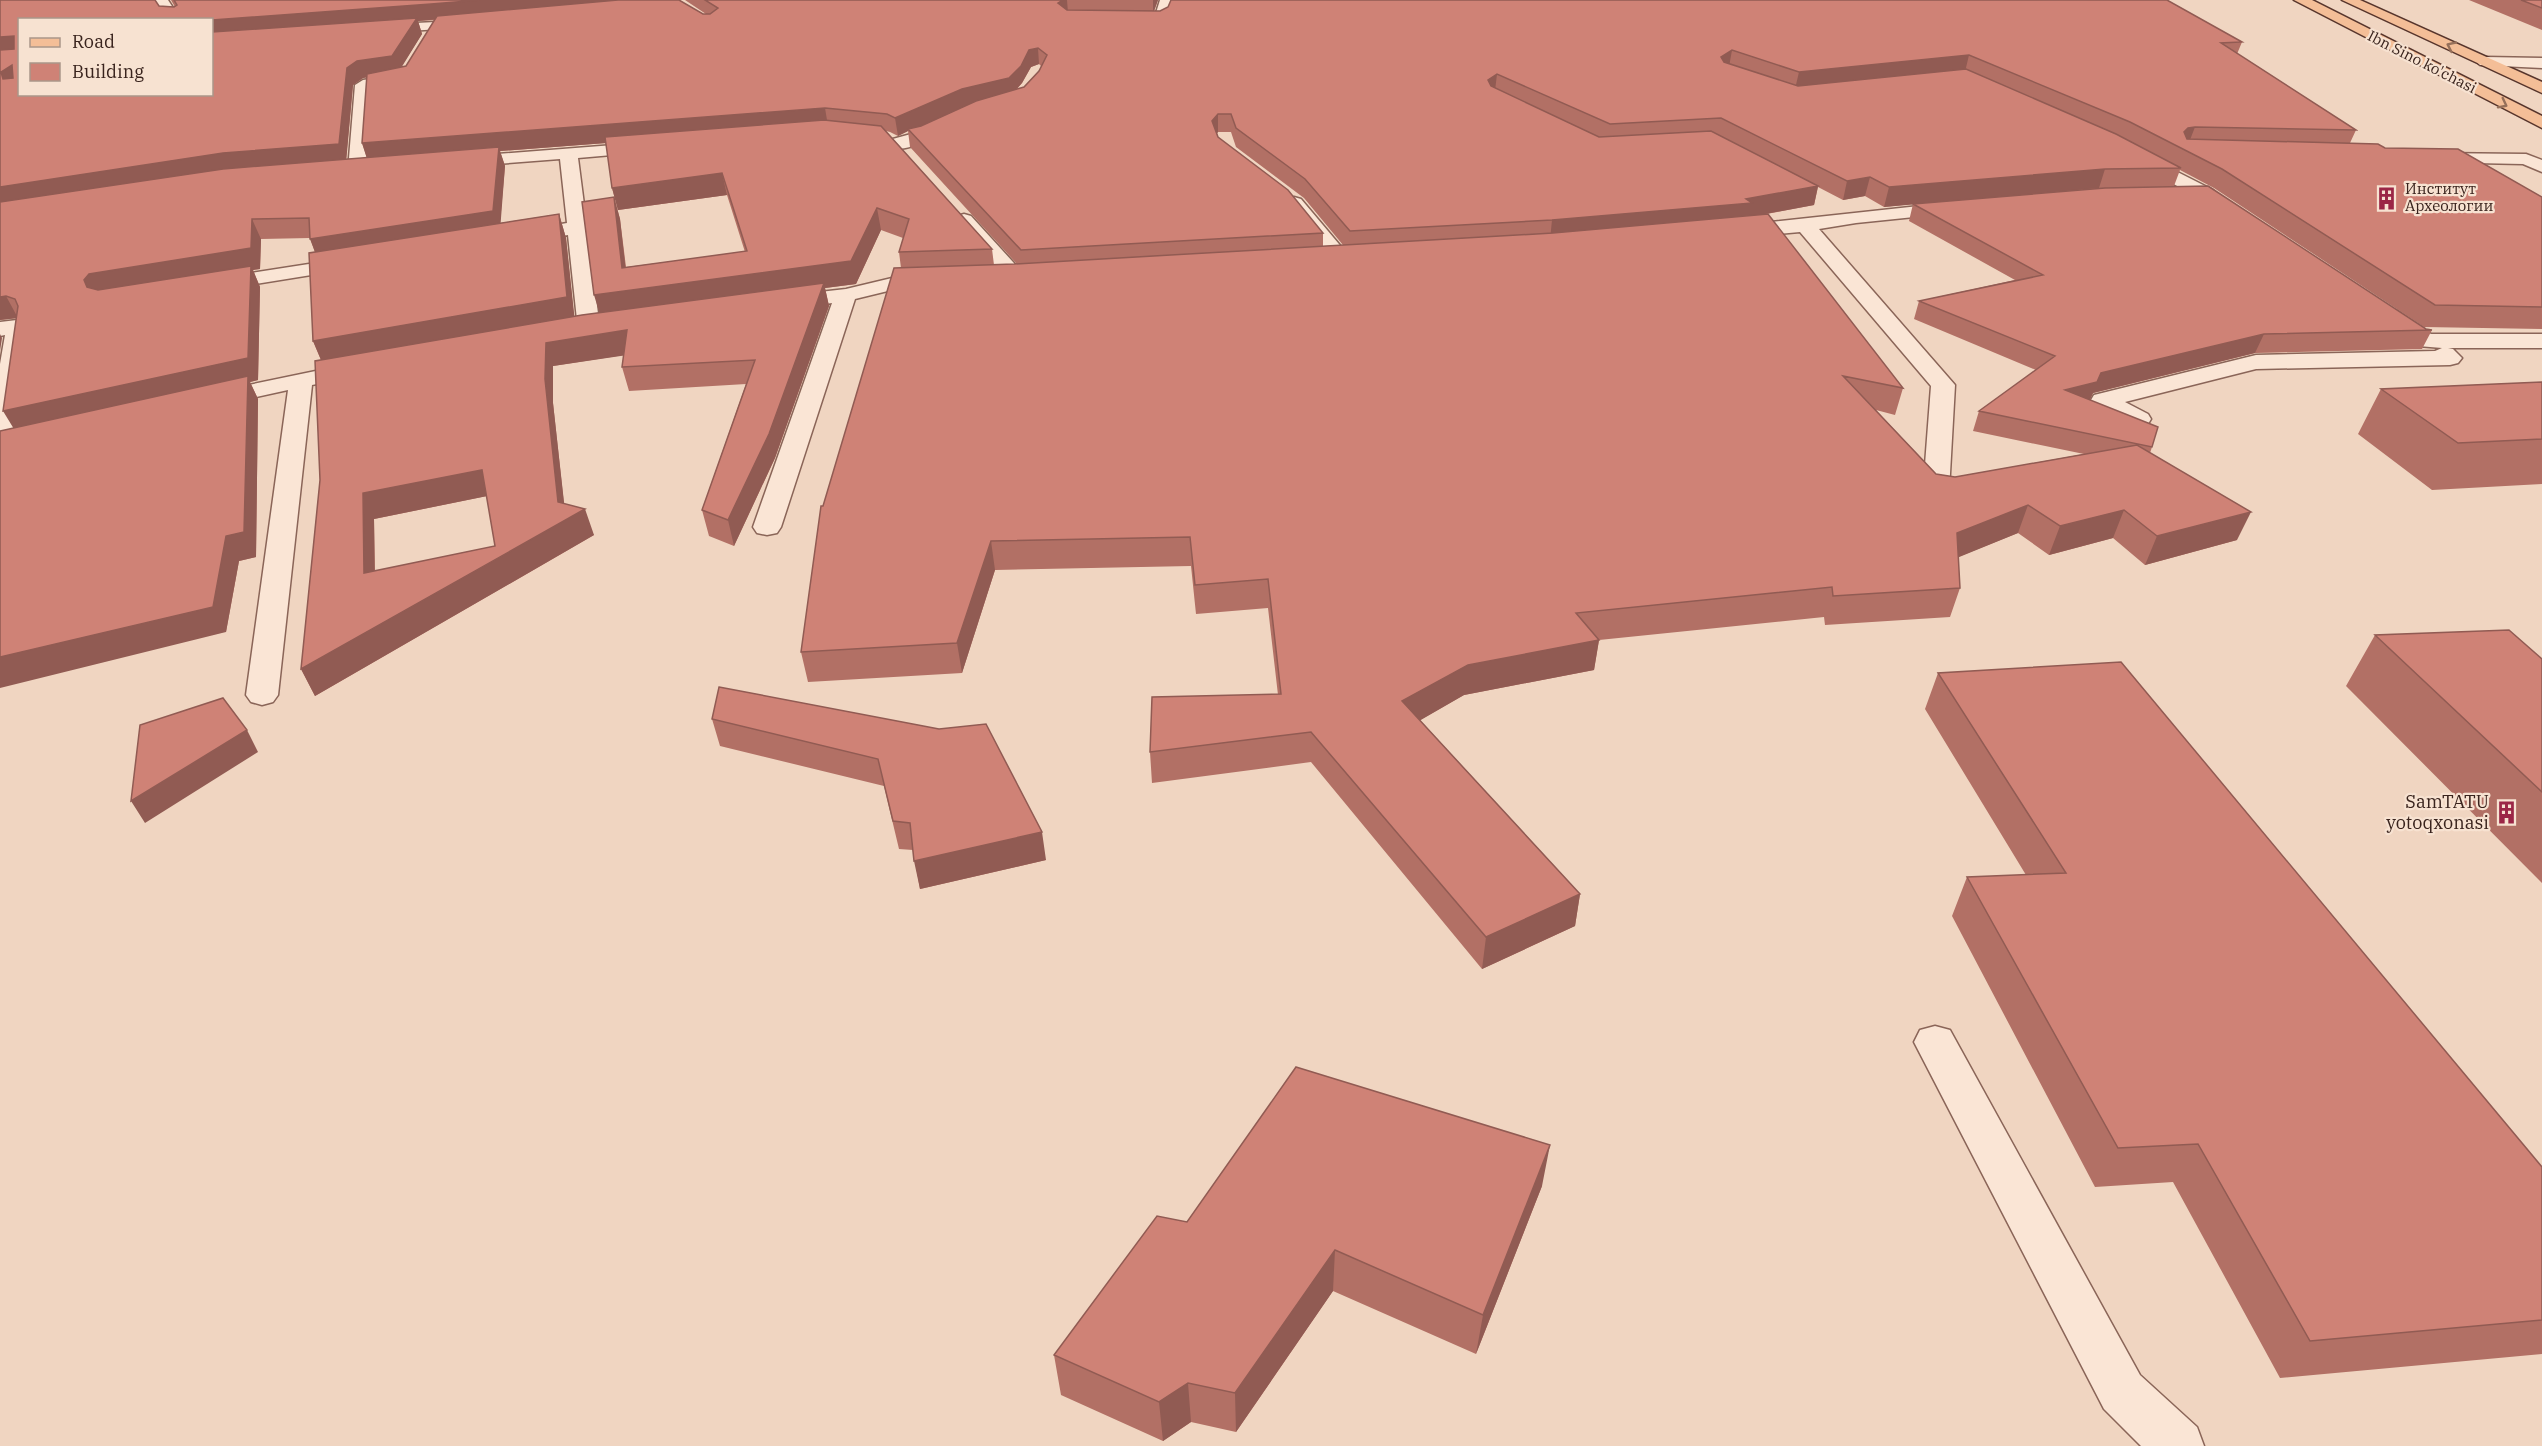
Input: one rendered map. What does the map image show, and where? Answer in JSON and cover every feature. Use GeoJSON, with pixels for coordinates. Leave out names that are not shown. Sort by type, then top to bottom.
{"type":"FeatureCollection","features":[{"type":"Feature","properties":{"kind":"main road","name":"Ibn Sino ko'chasi"},"geometry":{"type":"LineString","coordinates":[[2301,0],[2542,123]]}},
{"type":"Feature","properties":{"kind":"main road","name":"Ibn Sino ko'chasi"},"geometry":{"type":"LineString","coordinates":[[2349,0],[2542,88]]}},
{"type":"Feature","properties":{"kind":"street"},"geometry":{"type":"LineString","coordinates":[[161,0],[173,18]]}},
{"type":"Feature","properties":{"kind":"street"},"geometry":{"type":"LineString","coordinates":[[1114,19],[1161,20],[1167,0]]}},
{"type":"Feature","properties":{"kind":"street"},"geometry":{"type":"LineString","coordinates":[[406,27],[421,9]]}},
{"type":"Feature","properties":{"kind":"street"},"geometry":{"type":"LineString","coordinates":[[360,30],[441,25],[425,44]]}},
{"type":"Feature","properties":{"kind":"street"},"geometry":{"type":"LineString","coordinates":[[357,170],[363,85],[404,78],[414,61]]}},
{"type":"Feature","properties":{"kind":"street"},"geometry":{"type":"LineString","coordinates":[[2485,62],[2542,63]]}},
{"type":"Feature","properties":{"kind":"street"},"geometry":{"type":"LineString","coordinates":[[911,160],[888,141],[917,138],[962,118]]}},
{"type":"Feature","properties":{"kind":"street"},"geometry":{"type":"LineString","coordinates":[[440,164],[666,146]]}},
{"type":"Feature","properties":{"kind":"street"},"geometry":{"type":"LineString","coordinates":[[2126,150],[2225,206]]}},
{"type":"Feature","properties":{"kind":"street"},"geometry":{"type":"LineString","coordinates":[[566,333],[600,328],[575,228],[568,153]]}},
{"type":"Feature","properties":{"kind":"street"},"geometry":{"type":"LineString","coordinates":[[2420,158],[2526,159],[2542,167]]}},
{"type":"Feature","properties":{"kind":"street"},"geometry":{"type":"LineString","coordinates":[[334,172],[380,168]]}},
{"type":"Feature","properties":{"kind":"street"},"geometry":{"type":"LineString","coordinates":[[1278,191],[1296,204],[1342,260]]}},
{"type":"Feature","properties":{"kind":"street"},"geometry":{"type":"LineString","coordinates":[[2170,194],[2206,194]]}},
{"type":"Feature","properties":{"kind":"street"},"geometry":{"type":"LineString","coordinates":[[949,203],[1006,280],[1064,277]]}},
{"type":"Feature","properties":{"kind":"street"},"geometry":{"type":"LineString","coordinates":[[1835,206],[1856,217]]}},
{"type":"Feature","properties":{"kind":"street"},"geometry":{"type":"LineString","coordinates":[[1712,234],[1804,226],[1856,217],[1971,207]]}},
{"type":"Feature","properties":{"kind":"street"},"geometry":{"type":"LineString","coordinates":[[1804,226],[1943,385],[1936,491]]}},
{"type":"Feature","properties":{"kind":"street"},"geometry":{"type":"LineString","coordinates":[[505,239],[575,228]]}},
{"type":"Feature","properties":{"kind":"street"},"geometry":{"type":"LineString","coordinates":[[1322,262],[1365,259]]}},
{"type":"Feature","properties":{"kind":"street"},"geometry":{"type":"LineString","coordinates":[[190,289],[377,260]]}},
{"type":"Feature","properties":{"kind":"street"},"geometry":{"type":"LineString","coordinates":[[767,306],[846,295],[892,284],[960,282]]}},
{"type":"Feature","properties":{"kind":"street"},"geometry":{"type":"LineString","coordinates":[[767,527],[846,295]]}},
{"type":"Feature","properties":{"kind":"street"},"geometry":{"type":"LineString","coordinates":[[2139,419],[2103,400],[2256,362],[2450,358],[2369,302]]}},
{"type":"Feature","properties":{"kind":"street"},"geometry":{"type":"LineString","coordinates":[[0,329],[17,327],[8,445]]}},
{"type":"Feature","properties":{"kind":"street"},"geometry":{"type":"LineString","coordinates":[[2426,341],[2542,340]]}},
{"type":"Feature","properties":{"kind":"street"},"geometry":{"type":"LineString","coordinates":[[185,406],[301,380],[381,366]]}},
{"type":"Feature","properties":{"kind":"street"},"geometry":{"type":"LineString","coordinates":[[262,695],[301,380]]}},
{"type":"Feature","properties":{"kind":"street"},"geometry":{"type":"LineString","coordinates":[[1935,1042],[2122,1392],[2178,1446]]}},
{"type":"Feature","properties":{"kind":"building"},"geometry":{"type":"Polygon","coordinates":[[[0,0],[155,0],[159,6],[174,7],[177,5],[174,0],[480,0],[213,20],[213,18],[18,18],[18,96],[213,96],[213,32],[417,18],[392,56],[357,61],[347,68],[339,144],[223,153],[0,187],[0,50],[14,49],[14,36],[0,37],[0,0]],[[12,65],[1,72],[3,79],[13,78],[12,65]]]}},
{"type":"Feature","properties":{"kind":"building"},"geometry":{"type":"Polygon","coordinates":[[[618,0],[679,0],[703,14],[710,14],[718,8],[705,0],[1063,0],[1058,3],[1067,10],[1160,11],[1168,7],[1171,0],[2167,0],[2242,42],[2221,43],[2356,130],[2195,127],[2188,128],[2184,132],[2187,139],[2378,144],[2385,148],[2458,149],[2542,197],[2542,307],[2435,305],[2222,169],[2130,122],[1969,55],[1799,72],[1732,50],[1721,57],[1724,62],[1798,86],[1966,69],[2116,134],[2181,168],[2105,169],[1889,187],[1870,177],[1847,181],[1721,118],[1610,124],[1497,74],[1488,80],[1491,86],[1599,137],[1711,131],[1818,186],[1746,199],[1752,203],[1552,220],[1350,231],[1305,179],[1236,128],[1231,114],[1218,114],[1212,121],[1218,137],[1288,190],[1323,233],[1021,250],[908,129],[921,126],[976,101],[1024,87],[1039,71],[1047,55],[1038,48],[1029,50],[1021,66],[1009,78],[962,89],[895,118],[887,114],[825,108],[362,143],[367,74],[406,66],[437,16],[618,0]]]}},
{"type":"Feature","properties":{"kind":"building"},"geometry":{"type":"Polygon","coordinates":[[[2521,0],[2542,0],[2542,8],[2521,0]]]}},
{"type":"Feature","properties":{"kind":"building"},"geometry":{"type":"Polygon","coordinates":[[[824,120],[881,126],[992,249],[899,252],[909,219],[877,208],[851,261],[594,295],[582,202],[614,197],[622,268],[747,251],[722,173],[612,188],[605,137],[824,120]]]}},
{"type":"Feature","properties":{"kind":"building"},"geometry":{"type":"Polygon","coordinates":[[[499,147],[493,211],[310,239],[309,218],[252,219],[251,248],[89,274],[84,280],[87,287],[98,290],[251,266],[248,358],[3,411],[18,306],[15,299],[0,297],[0,202],[223,169],[499,147]]]}},
{"type":"Feature","properties":{"kind":"building"},"geometry":{"type":"Polygon","coordinates":[[[2208,186],[2426,329],[2432,330],[2264,334],[2101,373],[2097,382],[2065,390],[2158,427],[2152,447],[1979,411],[2055,356],[1919,301],[2043,275],[1913,204],[2105,188],[2208,186]]]}},
{"type":"Feature","properties":{"kind":"building"},"geometry":{"type":"Polygon","coordinates":[[[559,214],[567,297],[313,341],[309,253],[559,214]]]}},
{"type":"Feature","properties":{"kind":"building"},"geometry":{"type":"Polygon","coordinates":[[[1768,214],[1903,388],[1843,376],[1936,474],[1955,477],[2137,445],[2251,512],[2157,536],[2124,510],[2060,526],[2028,505],[1957,533],[1960,588],[1833,596],[1832,587],[1576,613],[1599,640],[1468,665],[1402,701],[1580,894],[1486,937],[1311,732],[1150,752],[1152,697],[1281,694],[1268,579],[1195,585],[1190,537],[991,541],[957,643],[801,652],[821,506],[823,506],[894,268],[1014,264],[1553,233],[1768,214]]]}},
{"type":"Feature","properties":{"kind":"building"},"geometry":{"type":"Polygon","coordinates":[[[824,283],[769,434],[728,520],[702,510],[755,360],[622,367],[627,330],[546,343],[545,379],[558,502],[585,509],[301,669],[320,480],[315,361],[582,315],[824,283]],[[482,470],[363,493],[364,573],[495,546],[482,470]]]}},
{"type":"Feature","properties":{"kind":"building"},"geometry":{"type":"Polygon","coordinates":[[[248,376],[244,532],[226,536],[213,607],[0,657],[0,431],[248,376]]]}},
{"type":"Feature","properties":{"kind":"building"},"geometry":{"type":"Polygon","coordinates":[[[2542,382],[2542,439],[2458,443],[2381,389],[2542,382]]]}},
{"type":"Feature","properties":{"kind":"building"},"geometry":{"type":"Polygon","coordinates":[[[2509,630],[2542,659],[2542,792],[2375,635],[2509,630]]]}},
{"type":"Feature","properties":{"kind":"building"},"geometry":{"type":"Polygon","coordinates":[[[2121,662],[2542,1167],[2542,1320],[2310,1341],[2198,1144],[2118,1148],[1967,877],[2066,873],[1938,673],[2121,662]]]}},
{"type":"Feature","properties":{"kind":"building"},"geometry":{"type":"Polygon","coordinates":[[[719,687],[939,729],[986,724],[1042,832],[914,861],[910,823],[893,821],[878,759],[712,719],[719,687]]]}},
{"type":"Feature","properties":{"kind":"building"},"geometry":{"type":"Polygon","coordinates":[[[223,698],[247,730],[131,801],[140,725],[223,698]]]}},
{"type":"Feature","properties":{"kind":"building"},"geometry":{"type":"Polygon","coordinates":[[[1296,1067],[1550,1145],[1483,1315],[1335,1250],[1235,1393],[1188,1383],[1159,1402],[1054,1355],[1157,1216],[1187,1222],[1296,1067]]]}},
{"type":"Feature","properties":{"kind":"place","name":"Институт Археологии"},"geometry":{"type":"Point","coordinates":[2387,198]}},
{"type":"Feature","properties":{"kind":"place","name":"SamTATU yotoqxonasi"},"geometry":{"type":"Point","coordinates":[2507,812]}}]}
